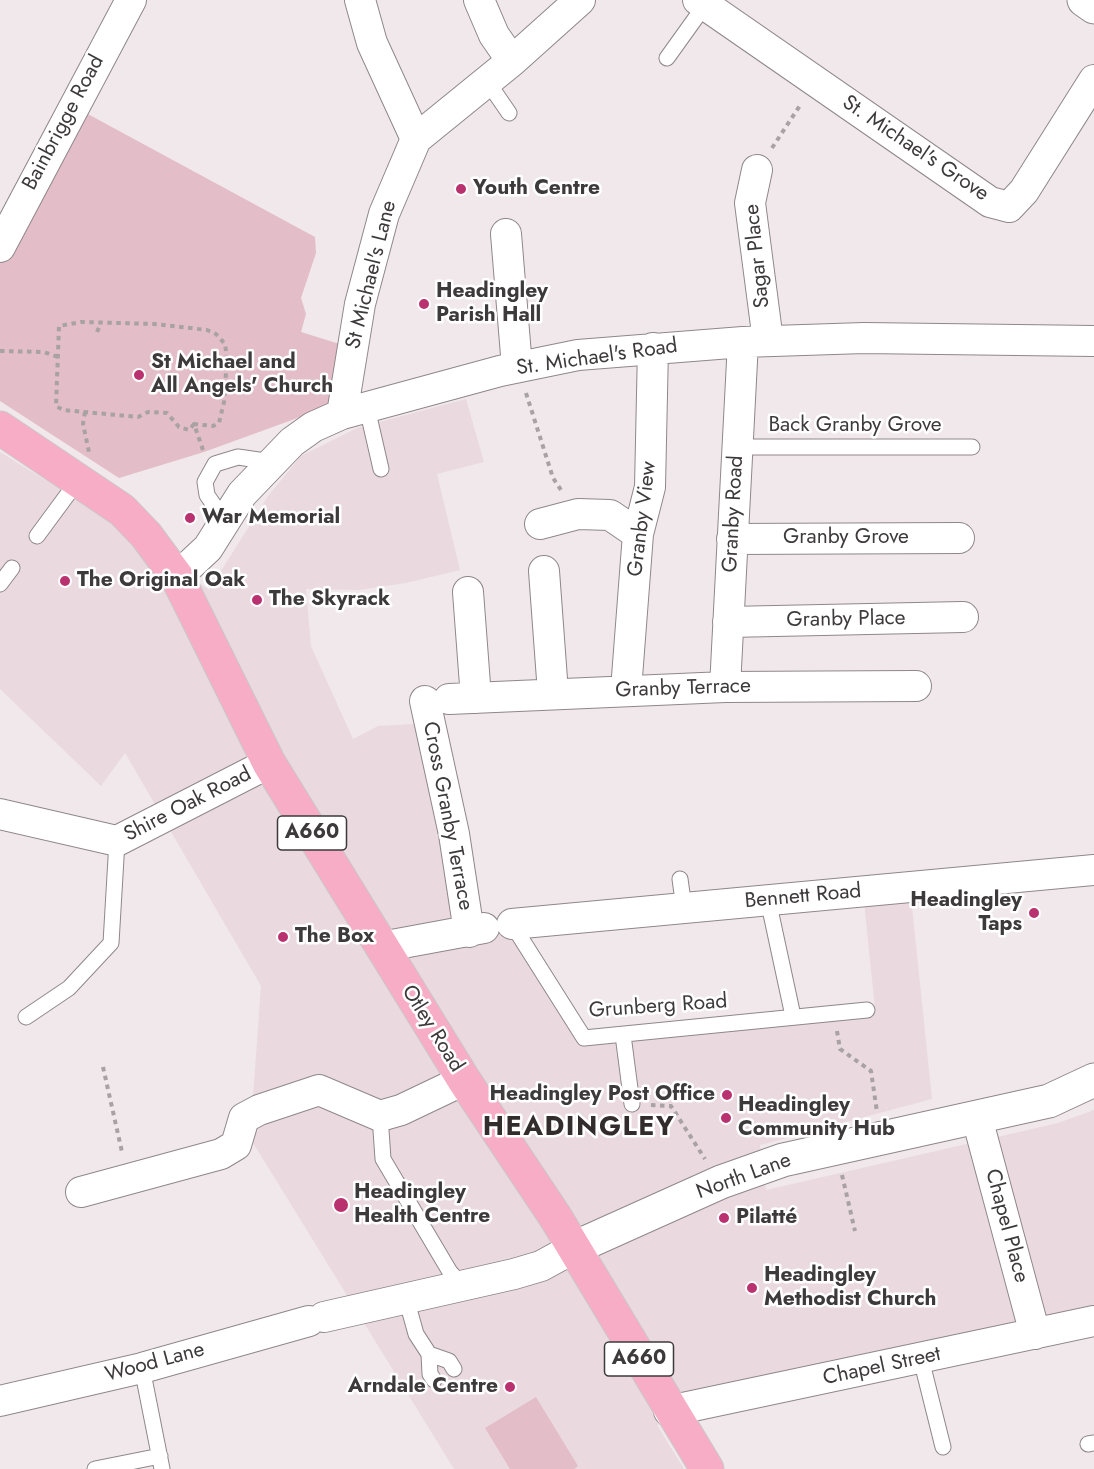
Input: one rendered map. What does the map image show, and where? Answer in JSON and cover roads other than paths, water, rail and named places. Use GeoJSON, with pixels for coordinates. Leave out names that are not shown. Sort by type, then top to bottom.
{"type":"FeatureCollection","features":[{"type":"Feature","properties":{"kind":"highway","name":"A660"},"geometry":{"type":"LineString","coordinates":[[0,428],[122,510],[146,535],[177,577]]}},
{"type":"Feature","properties":{"kind":"highway","name":"Otley Road"},"geometry":{"type":"LineString","coordinates":[[177,577],[269,763],[464,1080],[539,1190],[669,1411],[707,1469]]}},
{"type":"Feature","properties":{"kind":"main road"},"geometry":{"type":"LineString","coordinates":[[1084,0],[1094,7]]}},
{"type":"Feature","properties":{"kind":"main road","name":"North Lane"},"geometry":{"type":"LineString","coordinates":[[574,1248],[720,1182],[783,1160],[1049,1101],[1094,1080]]}},
{"type":"Feature","properties":{"kind":"street","name":"Bainbrigge Road"},"geometry":{"type":"LineString","coordinates":[[0,247],[131,0]]}},
{"type":"Feature","properties":{"kind":"street"},"geometry":{"type":"LineString","coordinates":[[360,0],[372,44],[416,139]]}},
{"type":"Feature","properties":{"kind":"street"},"geometry":{"type":"LineString","coordinates":[[479,0],[494,35],[512,61]]}},
{"type":"Feature","properties":{"kind":"street","name":"St Michael's Lane"},"geometry":{"type":"LineString","coordinates":[[354,411],[360,304],[384,214],[416,139],[512,61],[580,0]]}},
{"type":"Feature","properties":{"kind":"street","name":"St. Michael's Grove"},"geometry":{"type":"LineString","coordinates":[[701,2],[990,202],[1009,207],[1024,191],[1094,80]]}},
{"type":"Feature","properties":{"kind":"street","name":"Sagar Place"},"geometry":{"type":"LineString","coordinates":[[755,342],[750,203],[757,170]]}},
{"type":"Feature","properties":{"kind":"street"},"geometry":{"type":"LineString","coordinates":[[506,234],[517,367]]}},
{"type":"Feature","properties":{"kind":"street","name":"St. Michael's Road"},"geometry":{"type":"LineString","coordinates":[[177,577],[208,548],[242,494],[272,462],[313,427],[354,411],[517,367],[578,356],[653,348],[755,342],[864,338],[1094,341]]}},
{"type":"Feature","properties":{"kind":"street","name":"Granby Road"},"geometry":{"type":"LineString","coordinates":[[725,687],[737,447],[755,342]]}},
{"type":"Feature","properties":{"kind":"street","name":"Granby View"},"geometry":{"type":"LineString","coordinates":[[626,690],[638,534],[650,487],[653,348]]}},
{"type":"Feature","properties":{"kind":"street"},"geometry":{"type":"LineString","coordinates":[[540,524],[578,514],[610,515],[638,534]]}},
{"type":"Feature","properties":{"kind":"street","name":"Granby Grove"},"geometry":{"type":"LineString","coordinates":[[732,539],[959,538]]}},
{"type":"Feature","properties":{"kind":"street"},"geometry":{"type":"LineString","coordinates":[[544,571],[553,693]]}},
{"type":"Feature","properties":{"kind":"street","name":"Cross Granby Terrace"},"geometry":{"type":"LineString","coordinates":[[468,592],[440,700],[454,834],[488,928]]}},
{"type":"Feature","properties":{"kind":"street","name":"Granby Place"},"geometry":{"type":"LineString","coordinates":[[728,622],[963,617]]}},
{"type":"Feature","properties":{"kind":"street","name":"Granby Terrace"},"geometry":{"type":"LineString","coordinates":[[440,700],[553,693],[725,687],[916,686]]}},
{"type":"Feature","properties":{"kind":"street","name":"Shire Oak Road"},"geometry":{"type":"LineString","coordinates":[[0,814],[117,841],[269,763]]}},
{"type":"Feature","properties":{"kind":"street","name":"Bennett Road"},"geometry":{"type":"LineString","coordinates":[[381,947],[488,928],[1094,870]]}},
{"type":"Feature","properties":{"kind":"street"},"geometry":{"type":"LineString","coordinates":[[81,1192],[221,1154],[236,1145],[244,1118],[259,1110],[319,1090],[381,1116],[400,1110],[464,1080]]}},
{"type":"Feature","properties":{"kind":"street","name":"Chapel Place"},"geometry":{"type":"LineString","coordinates":[[977,1118],[1035,1334]]}},
{"type":"Feature","properties":{"kind":"street","name":"Wood Lane"},"geometry":{"type":"LineString","coordinates":[[0,1401],[142,1368],[317,1319],[541,1266],[574,1248]]}},
{"type":"Feature","properties":{"kind":"street","name":"Chapel Street"},"geometry":{"type":"LineString","coordinates":[[669,1411],[1094,1321]]}},
{"type":"Feature","properties":{"kind":"lane"},"geometry":{"type":"LineString","coordinates":[[667,58],[701,2]]}},
{"type":"Feature","properties":{"kind":"lane"},"geometry":{"type":"LineString","coordinates":[[487,81],[509,113]]}},
{"type":"Feature","properties":{"kind":"lane"},"geometry":{"type":"LineString","coordinates":[[354,411],[381,468]]}},
{"type":"Feature","properties":{"kind":"lane","name":"Back Granby Grove"},"geometry":{"type":"LineString","coordinates":[[737,447],[972,447]]}},
{"type":"Feature","properties":{"kind":"lane"},"geometry":{"type":"LineString","coordinates":[[224,520],[207,495],[205,482],[215,464],[238,457],[272,462]]}},
{"type":"Feature","properties":{"kind":"lane"},"geometry":{"type":"LineString","coordinates":[[37,536],[79,479]]}},
{"type":"Feature","properties":{"kind":"lane"},"geometry":{"type":"LineString","coordinates":[[0,584],[12,568]]}},
{"type":"Feature","properties":{"kind":"lane"},"geometry":{"type":"LineString","coordinates":[[26,1017],[69,988],[111,943],[117,841]]}},
{"type":"Feature","properties":{"kind":"lane"},"geometry":{"type":"LineString","coordinates":[[681,879],[684,908]]}},
{"type":"Feature","properties":{"kind":"lane"},"geometry":{"type":"LineString","coordinates":[[768,900],[793,1016]]}},
{"type":"Feature","properties":{"kind":"lane","name":"Grunberg Road"},"geometry":{"type":"LineString","coordinates":[[488,928],[584,1038],[867,1010]]}},
{"type":"Feature","properties":{"kind":"lane"},"geometry":{"type":"LineString","coordinates":[[623,1035],[632,1104]]}},
{"type":"Feature","properties":{"kind":"lane"},"geometry":{"type":"LineString","coordinates":[[381,1116],[383,1159],[450,1272],[462,1285]]}},
{"type":"Feature","properties":{"kind":"lane"},"geometry":{"type":"LineString","coordinates":[[406,1298],[416,1334],[429,1354],[430,1374],[434,1380]]}},
{"type":"Feature","properties":{"kind":"lane"},"geometry":{"type":"LineString","coordinates":[[429,1354],[449,1362],[454,1369]]}},
{"type":"Feature","properties":{"kind":"lane"},"geometry":{"type":"LineString","coordinates":[[921,1359],[943,1448]]}},
{"type":"Feature","properties":{"kind":"lane"},"geometry":{"type":"LineString","coordinates":[[95,1469],[161,1462],[142,1368]]}},
{"type":"Feature","properties":{"kind":"place","name":"Youth Centre"},"geometry":{"type":"Point","coordinates":[461,189]}},
{"type":"Feature","properties":{"kind":"place","name":"Headingley Parish Hall"},"geometry":{"type":"Point","coordinates":[424,304]}},
{"type":"Feature","properties":{"kind":"place","name":"St Michael and All Angels' Church"},"geometry":{"type":"Point","coordinates":[139,375]}},
{"type":"Feature","properties":{"kind":"place","name":"War Memorial"},"geometry":{"type":"Point","coordinates":[190,518]}},
{"type":"Feature","properties":{"kind":"place","name":"The Original Oak"},"geometry":{"type":"Point","coordinates":[65,581]}},
{"type":"Feature","properties":{"kind":"place","name":"The Skyrack"},"geometry":{"type":"Point","coordinates":[257,600]}},
{"type":"Feature","properties":{"kind":"place","name":"Headingley Taps"},"geometry":{"type":"Point","coordinates":[1034,913]}},
{"type":"Feature","properties":{"kind":"place","name":"The Box"},"geometry":{"type":"Point","coordinates":[283,937]}},
{"type":"Feature","properties":{"kind":"place","name":"Headingley Post Office"},"geometry":{"type":"Point","coordinates":[727,1095]}},
{"type":"Feature","properties":{"kind":"place","name":"Headingley Community Hub"},"geometry":{"type":"Point","coordinates":[726,1118]}},
{"type":"Feature","properties":{"kind":"place","name":"Headingley Health Centre"},"geometry":{"type":"Point","coordinates":[341,1205]}},
{"type":"Feature","properties":{"kind":"place","name":"Pilatté"},"geometry":{"type":"Point","coordinates":[724,1218]}},
{"type":"Feature","properties":{"kind":"place","name":"Headingley Methodist Church"},"geometry":{"type":"Point","coordinates":[752,1288]}},
{"type":"Feature","properties":{"kind":"place","name":"Arndale Centre"},"geometry":{"type":"Point","coordinates":[510,1387]}},
{"type":"Feature","properties":{"kind":"district","name":"HEADINGLEY"},"geometry":{"type":"Point","coordinates":[579,1128]}}]}
